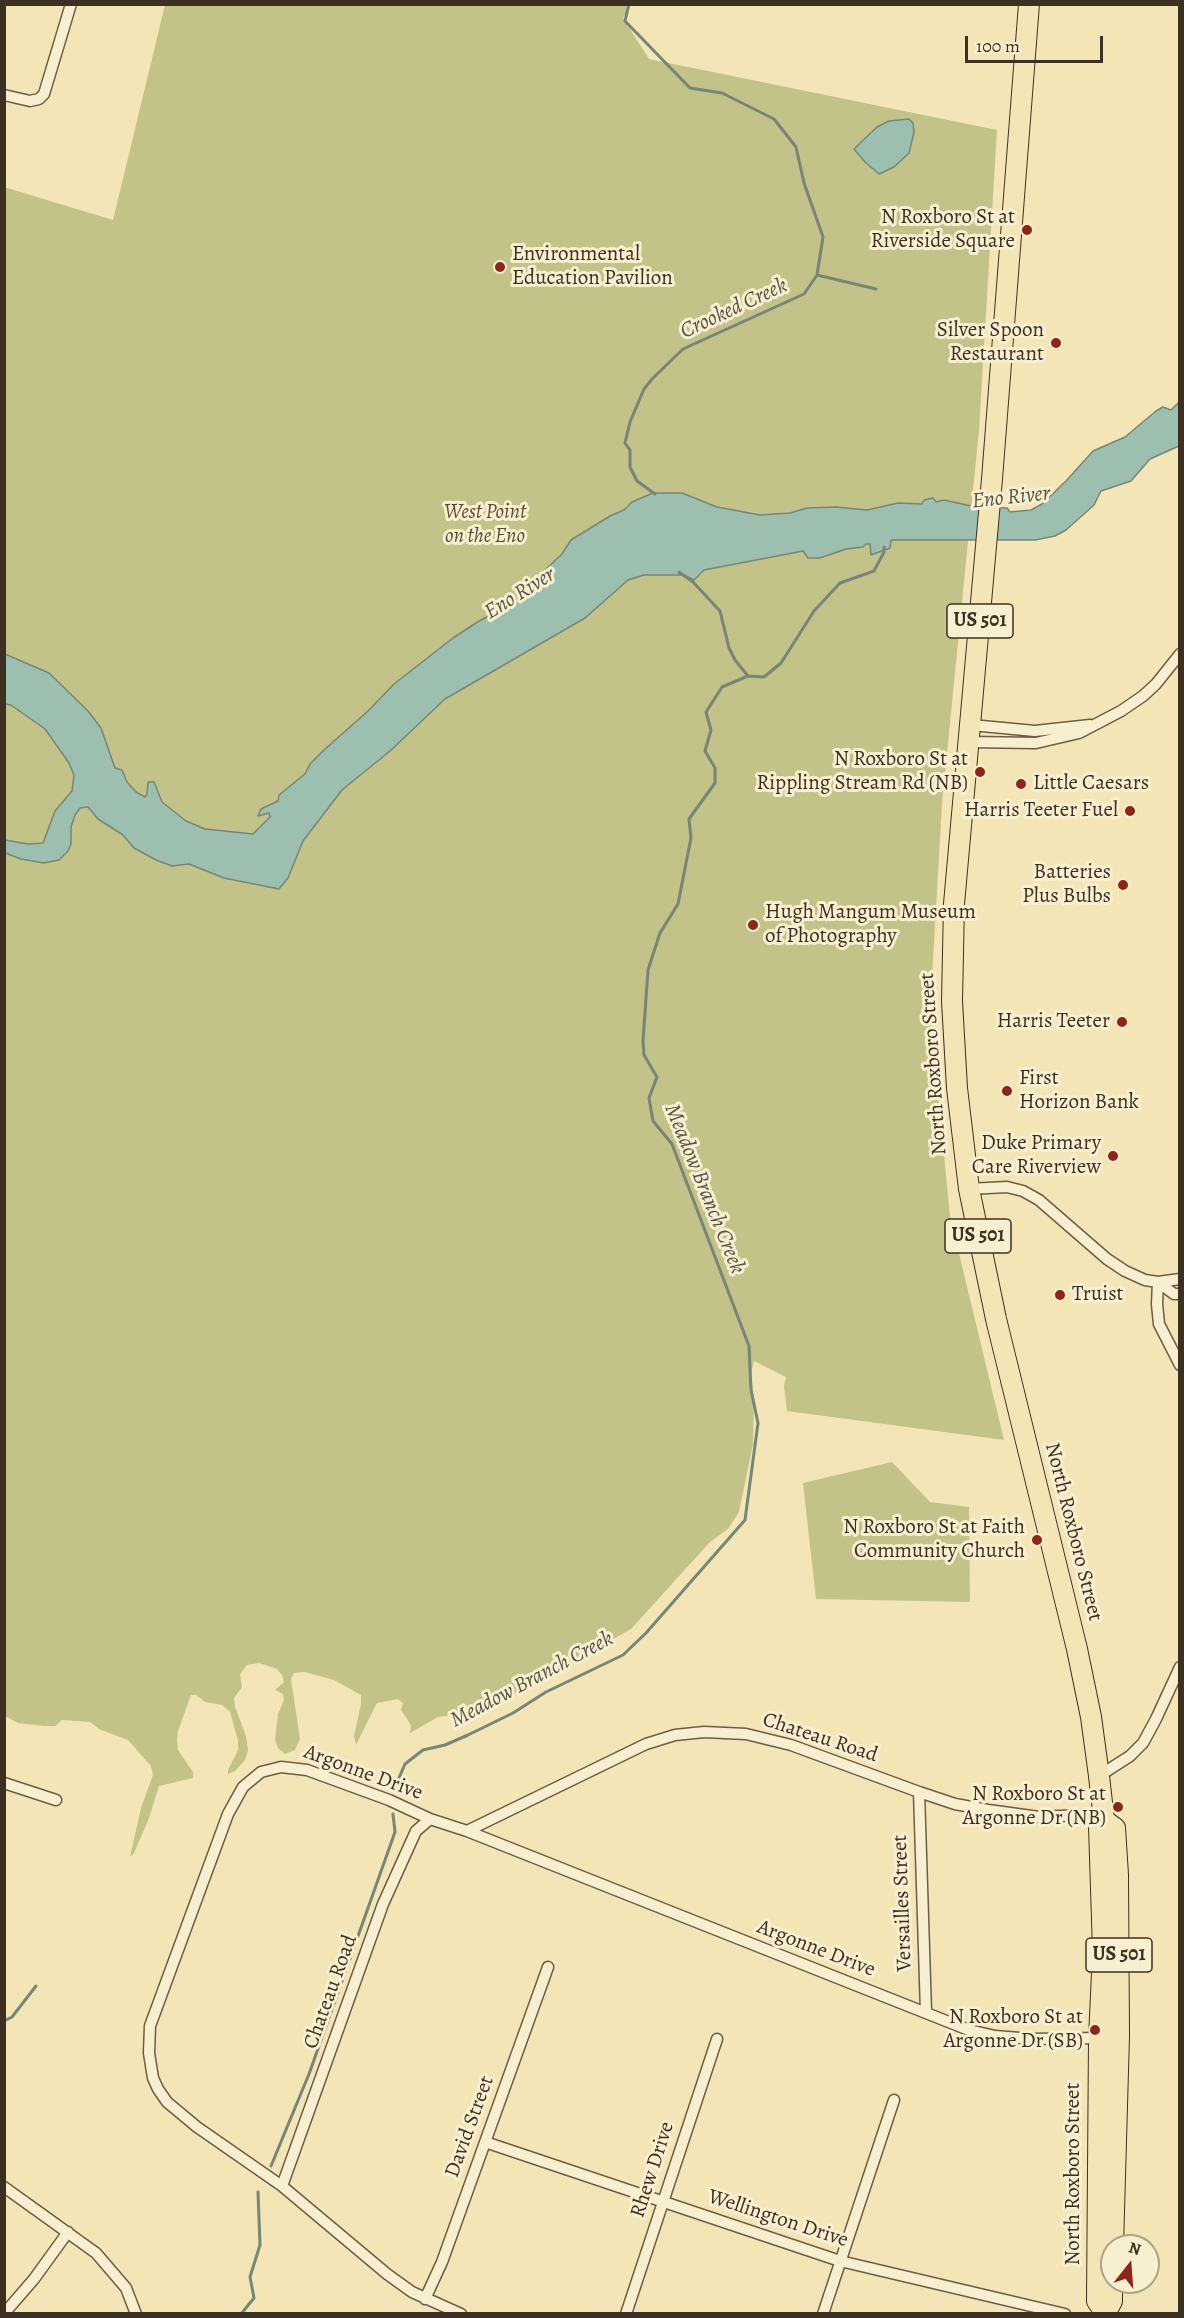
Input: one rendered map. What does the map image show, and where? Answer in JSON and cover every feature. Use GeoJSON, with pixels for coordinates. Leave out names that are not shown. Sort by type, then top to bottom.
{"type":"FeatureCollection","features":[{"type":"Feature","properties":{"kind":"highway","name":"North Roxboro Street"},"geometry":{"type":"LineString","coordinates":[[1029,4],[992,479],[954,904],[952,957],[957,1088],[969,1190],[996,1319],[1077,1649],[1091,1717],[1104,1817],[1099,1827],[1103,1951],[1099,2038],[1097,2301],[1105,2313],[1112,2301],[1112,2294]]}},
{"type":"Feature","properties":{"kind":"highway","name":"North Roxboro Street"},"geometry":{"type":"LineString","coordinates":[[1104,1817],[1115,1828],[1118,1875],[1119,2036],[1113,2234]]}},
{"type":"Feature","properties":{"kind":"highway"},"geometry":{"type":"LineString","coordinates":[[1103,1951],[1109,1969],[1110,2024],[1119,2036]]}},
{"type":"Feature","properties":{"kind":"highway"},"geometry":{"type":"LineString","coordinates":[[1099,2038],[1109,2045],[1109,2118],[1116,2125]]}},
{"type":"Feature","properties":{"kind":"street"},"geometry":{"type":"LineString","coordinates":[[4,95],[30,101],[39,99],[47,86],[71,4]]}},
{"type":"Feature","properties":{"kind":"street"},"geometry":{"type":"LineString","coordinates":[[970,733],[1036,743],[1067,737],[1121,711],[1143,696],[1156,684],[1179,654]]}},
{"type":"Feature","properties":{"kind":"street"},"geometry":{"type":"LineString","coordinates":[[970,733],[1093,725]]}},
{"type":"Feature","properties":{"kind":"street"},"geometry":{"type":"LineString","coordinates":[[969,1190],[1006,1187],[1030,1194],[1116,1266],[1135,1276],[1158,1282],[1174,1294],[1179,1294]]}},
{"type":"Feature","properties":{"kind":"street"},"geometry":{"type":"LineString","coordinates":[[1158,1282],[1179,1279]]}},
{"type":"Feature","properties":{"kind":"street"},"geometry":{"type":"LineString","coordinates":[[1158,1282],[1159,1324],[1179,1365]]}},
{"type":"Feature","properties":{"kind":"street"},"geometry":{"type":"LineString","coordinates":[[1099,1776],[1130,1756],[1143,1743],[1160,1712],[1179,1667]]}},
{"type":"Feature","properties":{"kind":"street","name":"Chateau Road"},"geometry":{"type":"LineString","coordinates":[[467,1831],[618,1756],[660,1739],[690,1733],[733,1732],[791,1745],[955,1804],[1039,1817],[1104,1817]]}},
{"type":"Feature","properties":{"kind":"street","name":"Argonne Drive"},"geometry":{"type":"LineString","coordinates":[[460,2313],[426,2299],[387,2274],[282,2186],[197,2127],[167,2102],[153,2078],[149,2053],[150,2026],[228,1814],[249,1781],[261,1772],[281,1767],[307,1770],[389,1800],[430,1819],[467,1831],[969,2030],[995,2036],[1032,2039],[1099,2038]]}},
{"type":"Feature","properties":{"kind":"street"},"geometry":{"type":"LineString","coordinates":[[4,1783],[56,1800]]}},
{"type":"Feature","properties":{"kind":"street","name":"Versailles Street"},"geometry":{"type":"LineString","coordinates":[[919,1792],[926,2012]]}},
{"type":"Feature","properties":{"kind":"street","name":"Chateau Road"},"geometry":{"type":"LineString","coordinates":[[282,2186],[383,1904],[416,1832],[430,1819]]}},
{"type":"Feature","properties":{"kind":"street","name":"David Street"},"geometry":{"type":"LineString","coordinates":[[426,2299],[442,2262],[548,1967]]}},
{"type":"Feature","properties":{"kind":"street","name":"Rhew Drive"},"geometry":{"type":"LineString","coordinates":[[626,2313],[717,2039]]}},
{"type":"Feature","properties":{"kind":"street"},"geometry":{"type":"LineString","coordinates":[[824,2313],[894,2100]]}},
{"type":"Feature","properties":{"kind":"street","name":"Wellington Drive"},"geometry":{"type":"LineString","coordinates":[[485,2142],[840,2261],[1065,2313]]}},
{"type":"Feature","properties":{"kind":"street"},"geometry":{"type":"LineString","coordinates":[[4,2187],[96,2253],[117,2276],[131,2297],[136,2313]]}},
{"type":"Feature","properties":{"kind":"street"},"geometry":{"type":"LineString","coordinates":[[8,2309],[34,2279],[68,2232]]}},
{"type":"Feature","properties":{"kind":"green space","name":"West Point on the Eno"},"geometry":{"type":"Polygon","coordinates":[[[165,5],[631,5],[623,18],[649,59],[997,130],[979,430],[942,804],[930,1012],[950,1216],[1004,1440],[787,1411],[784,1386],[786,1377],[754,1361],[751,1374],[754,1397],[753,1444],[739,1512],[728,1529],[710,1542],[631,1629],[523,1690],[466,1713],[438,1717],[410,1733],[411,1725],[401,1710],[403,1703],[398,1699],[377,1703],[356,1745],[354,1736],[361,1695],[334,1680],[305,1672],[294,1673],[291,1679],[300,1739],[295,1750],[285,1754],[278,1748],[275,1740],[278,1714],[284,1700],[283,1694],[275,1690],[284,1682],[282,1675],[277,1669],[259,1663],[247,1665],[240,1674],[242,1687],[234,1698],[246,1736],[248,1750],[245,1760],[235,1771],[228,1774],[238,1750],[238,1740],[230,1712],[222,1705],[205,1702],[196,1695],[191,1695],[178,1731],[177,1741],[178,1750],[193,1772],[193,1778],[159,1786],[149,1818],[134,1853],[130,1857],[141,1808],[153,1775],[151,1766],[128,1740],[99,1729],[90,1722],[62,1720],[55,1726],[44,1726],[18,1723],[5,1716],[4,187],[113,220],[165,5]]]}},
{"type":"Feature","properties":{"kind":"green space"},"geometry":{"type":"Polygon","coordinates":[[[892,1462],[930,1502],[969,1507],[970,1602],[816,1599],[803,1483],[892,1462]]]}},
{"type":"Feature","properties":{"kind":"shaded area"},"geometry":{"type":"Polygon","coordinates":[[[909,119],[913,123],[914,132],[909,153],[894,167],[879,174],[854,149],[877,127],[889,121],[909,119]]]}},
{"type":"Feature","properties":{"kind":"shaded area"},"geometry":{"type":"Polygon","coordinates":[[[1179,402],[1179,446],[1150,459],[1131,481],[1101,491],[1094,505],[1066,530],[1055,536],[1035,540],[891,540],[890,548],[871,555],[870,544],[866,544],[863,547],[846,549],[820,558],[808,558],[803,551],[704,570],[694,580],[684,575],[644,575],[628,580],[585,618],[445,699],[390,751],[342,790],[303,841],[288,878],[279,889],[224,878],[189,864],[172,866],[156,860],[134,848],[123,835],[98,819],[88,807],[80,808],[75,815],[71,827],[71,844],[59,860],[44,863],[21,859],[5,853],[5,840],[28,844],[43,843],[55,811],[72,791],[74,775],[69,763],[45,729],[11,705],[5,704],[5,654],[49,673],[88,711],[101,728],[115,768],[122,770],[127,782],[136,792],[145,797],[148,782],[154,782],[162,802],[186,821],[205,829],[253,834],[270,817],[269,813],[258,816],[261,809],[278,801],[279,795],[305,774],[310,764],[394,684],[453,638],[529,591],[543,572],[562,554],[571,540],[624,510],[632,502],[653,493],[682,493],[717,507],[760,515],[790,513],[807,508],[836,507],[867,510],[898,503],[922,504],[924,500],[933,498],[936,502],[944,500],[976,507],[1007,508],[1010,512],[1031,510],[1042,504],[1093,451],[1125,437],[1156,411],[1163,407],[1171,410],[1179,402]]]}},
{"type":"Feature","properties":{"kind":"waterway","name":"Crooked Creek"},"geometry":{"type":"LineString","coordinates":[[629,4],[625,21],[690,88],[722,93],[774,119],[796,147],[804,183],[823,237],[817,275],[804,294],[683,349],[644,389],[630,422],[625,443],[630,450],[630,467],[637,481],[655,494]]}},
{"type":"Feature","properties":{"kind":"waterway"},"geometry":{"type":"LineString","coordinates":[[817,275],[876,289]]}},
{"type":"Feature","properties":{"kind":"waterway","name":"Meadow Branch Creek"},"geometry":{"type":"LineString","coordinates":[[395,1787],[405,1764],[423,1750],[445,1745],[468,1735],[513,1713],[546,1692],[623,1655],[646,1633],[745,1520],[758,1423],[751,1390],[749,1346],[672,1144],[653,1121],[649,1098],[657,1077],[644,1055],[643,1041],[648,970],[660,933],[678,904],[691,838],[689,819],[715,783],[715,768],[705,751],[711,730],[706,712],[722,687],[748,676],[764,677],[781,663],[814,611],[840,583],[874,571],[884,552],[884,547]]}},
{"type":"Feature","properties":{"kind":"waterway"},"geometry":{"type":"LineString","coordinates":[[679,572],[693,582],[720,611],[729,648],[748,676]]}},
{"type":"Feature","properties":{"kind":"waterway","name":"Meadow Branch Creek"},"geometry":{"type":"LineString","coordinates":[[271,2166],[309,2074],[395,1832],[393,1814]]}},
{"type":"Feature","properties":{"kind":"waterway"},"geometry":{"type":"LineString","coordinates":[[4,2021],[12,2017],[36,1986]]}},
{"type":"Feature","properties":{"kind":"waterway","name":"Meadow Branch Creek"},"geometry":{"type":"LineString","coordinates":[[241,2314],[254,2298],[250,2277],[260,2245],[258,2192]]}},
{"type":"Feature","properties":{"kind":"place","name":"N Roxboro St at Riverside Square"},"geometry":{"type":"Point","coordinates":[1027,230]}},
{"type":"Feature","properties":{"kind":"place","name":"Environmental Education Pavilion"},"geometry":{"type":"Point","coordinates":[500,267]}},
{"type":"Feature","properties":{"kind":"place","name":"Silver Spoon Restaurant"},"geometry":{"type":"Point","coordinates":[1056,343]}},
{"type":"Feature","properties":{"kind":"place","name":"N Roxboro St at Rippling Stream Rd (NB)"},"geometry":{"type":"Point","coordinates":[980,772]}},
{"type":"Feature","properties":{"kind":"place","name":"Little Caesars"},"geometry":{"type":"Point","coordinates":[1021,784]}},
{"type":"Feature","properties":{"kind":"place","name":"Harris Teeter Fuel"},"geometry":{"type":"Point","coordinates":[1130,811]}},
{"type":"Feature","properties":{"kind":"place","name":"Batteries Plus Bulbs"},"geometry":{"type":"Point","coordinates":[1123,885]}},
{"type":"Feature","properties":{"kind":"place","name":"Hugh Mangum Museum of Photography"},"geometry":{"type":"Point","coordinates":[753,925]}},
{"type":"Feature","properties":{"kind":"place","name":"Harris Teeter"},"geometry":{"type":"Point","coordinates":[1122,1022]}},
{"type":"Feature","properties":{"kind":"place","name":"First Horizon Bank"},"geometry":{"type":"Point","coordinates":[1007,1091]}},
{"type":"Feature","properties":{"kind":"place","name":"Duke Primary Care Riverview"},"geometry":{"type":"Point","coordinates":[1113,1156]}},
{"type":"Feature","properties":{"kind":"place","name":"Truist"},"geometry":{"type":"Point","coordinates":[1060,1295]}},
{"type":"Feature","properties":{"kind":"place","name":"N Roxboro St at Faith Community Church"},"geometry":{"type":"Point","coordinates":[1037,1540]}},
{"type":"Feature","properties":{"kind":"place","name":"N Roxboro St at Argonne Dr (NB)"},"geometry":{"type":"Point","coordinates":[1118,1807]}},
{"type":"Feature","properties":{"kind":"place","name":"N Roxboro St at Argonne Dr (SB)"},"geometry":{"type":"Point","coordinates":[1095,2030]}},
{"type":"Feature","properties":{"kind":"water label","name":"Eno River"},"geometry":{"type":"Point","coordinates":[1011,498]}},
{"type":"Feature","properties":{"kind":"water label","name":"Eno River"},"geometry":{"type":"Point","coordinates":[520,594]}}]}
